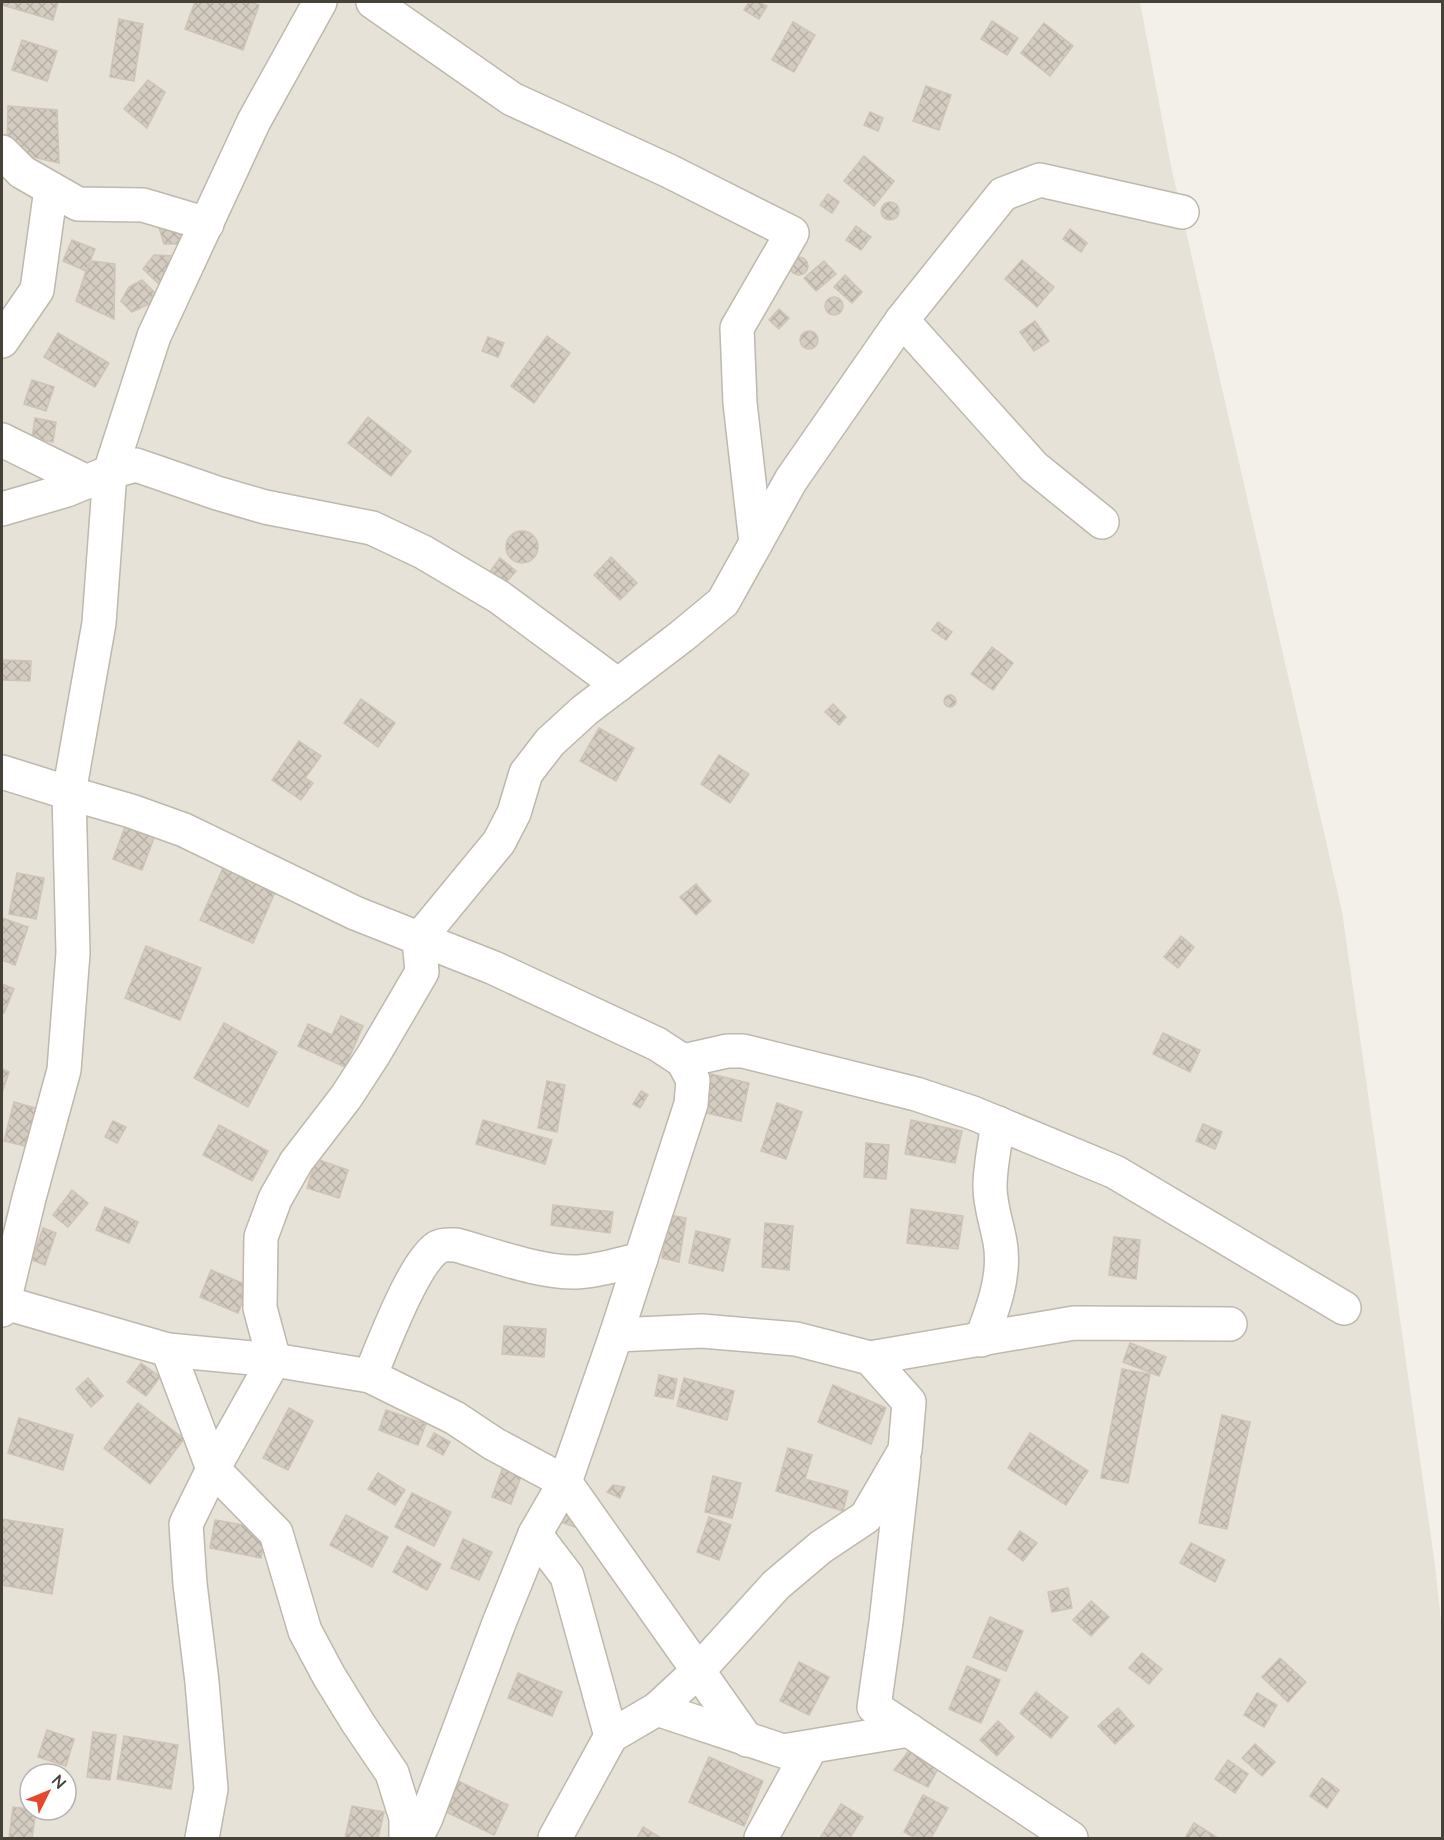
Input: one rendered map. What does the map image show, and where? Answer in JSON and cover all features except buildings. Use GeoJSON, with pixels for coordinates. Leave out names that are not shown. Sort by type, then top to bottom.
{"type":"FeatureCollection","features":[{"type":"Feature","properties":{"kind":"street"},"geometry":{"type":"LineString","coordinates":[[320,2],[254,121],[154,336],[98,477],[99,623],[69,793],[73,953],[64,1070],[2,1305],[168,1350],[274,1360],[370,1376],[455,1418],[494,1444],[565,1482],[747,1740]]}},
{"type":"Feature","properties":{"kind":"street"},"geometry":{"type":"LineString","coordinates":[[373,2],[512,99],[669,171],[792,233],[737,328],[740,403],[756,543]]}},
{"type":"Feature","properties":{"kind":"street"},"geometry":{"type":"LineString","coordinates":[[2,152],[22,172],[78,204],[143,205],[207,224]]}},
{"type":"Feature","properties":{"kind":"street"},"geometry":{"type":"LineString","coordinates":[[202,1839],[211,1789],[186,1524],[213,1469],[274,1360],[260,1308],[261,1237],[275,1199],[296,1162],[346,1097],[374,1054],[422,972],[419,939],[499,842],[514,813],[526,773],[550,742],[585,710],[723,602],[791,480],[902,320],[1003,194],[1040,180],[1182,212]]}},
{"type":"Feature","properties":{"kind":"street"},"geometry":{"type":"LineString","coordinates":[[2,341],[37,290],[51,189]]}},
{"type":"Feature","properties":{"kind":"street"},"geometry":{"type":"LineString","coordinates":[[902,320],[1034,467],[1102,522]]}},
{"type":"Feature","properties":{"kind":"street"},"geometry":{"type":"LineString","coordinates":[[2,440],[98,477]]}},
{"type":"Feature","properties":{"kind":"street"},"geometry":{"type":"LineString","coordinates":[[2,509],[67,490],[136,465],[265,507],[372,528],[423,552],[499,597],[618,685]]}},
{"type":"Feature","properties":{"kind":"street"},"geometry":{"type":"LineString","coordinates":[[2,772],[131,810],[184,830],[355,913],[494,968],[657,1044],[683,1061],[693,1080],[691,1104],[616,1335],[565,1482],[535,1534],[416,1839]]}},
{"type":"Feature","properties":{"kind":"street"},"geometry":{"type":"LineString","coordinates":[[683,1061],[727,1051],[743,1051],[916,1094],[973,1113],[1115,1173],[1344,1308]]}},
{"type":"Feature","properties":{"kind":"street"},"geometry":{"type":"LineString","coordinates":[[981,1340],[993,1308],[1002,1259],[990,1187],[998,1123]]}},
{"type":"Feature","properties":{"kind":"street"},"geometry":{"type":"LineString","coordinates":[[370,1376],[414,1276],[429,1254],[441,1245],[456,1245],[550,1270],[578,1272],[641,1259]]}},
{"type":"Feature","properties":{"kind":"street"},"geometry":{"type":"LineString","coordinates":[[616,1335],[702,1331],[796,1338],[870,1358],[1074,1323],[1230,1324]]}},
{"type":"Feature","properties":{"kind":"street"},"geometry":{"type":"LineString","coordinates":[[168,1350],[213,1469],[276,1533],[305,1631],[358,1724],[392,1773],[406,1818],[406,1839]]}},
{"type":"Feature","properties":{"kind":"street"},"geometry":{"type":"LineString","coordinates":[[870,1358],[909,1402],[886,1622],[874,1707],[1071,1839]]}},
{"type":"Feature","properties":{"kind":"street"},"geometry":{"type":"LineString","coordinates":[[555,1839],[611,1736],[657,1709],[698,1671],[776,1585],[821,1547],[866,1517],[905,1450]]}},
{"type":"Feature","properties":{"kind":"street"},"geometry":{"type":"LineString","coordinates":[[535,1534],[567,1576],[611,1736]]}},
{"type":"Feature","properties":{"kind":"street"},"geometry":{"type":"LineString","coordinates":[[657,1709],[783,1751],[909,1731]]}},
{"type":"Feature","properties":{"kind":"street"},"geometry":{"type":"LineString","coordinates":[[761,1839],[811,1747]]}},
{"type":"Feature","properties":{"kind":"shaded area"},"geometry":{"type":"Polygon","coordinates":[[[2,2],[1140,2],[1171,166],[1342,911],[1435,1565],[1442,1631],[1442,1838],[2,1838],[2,2]]]}}]}
